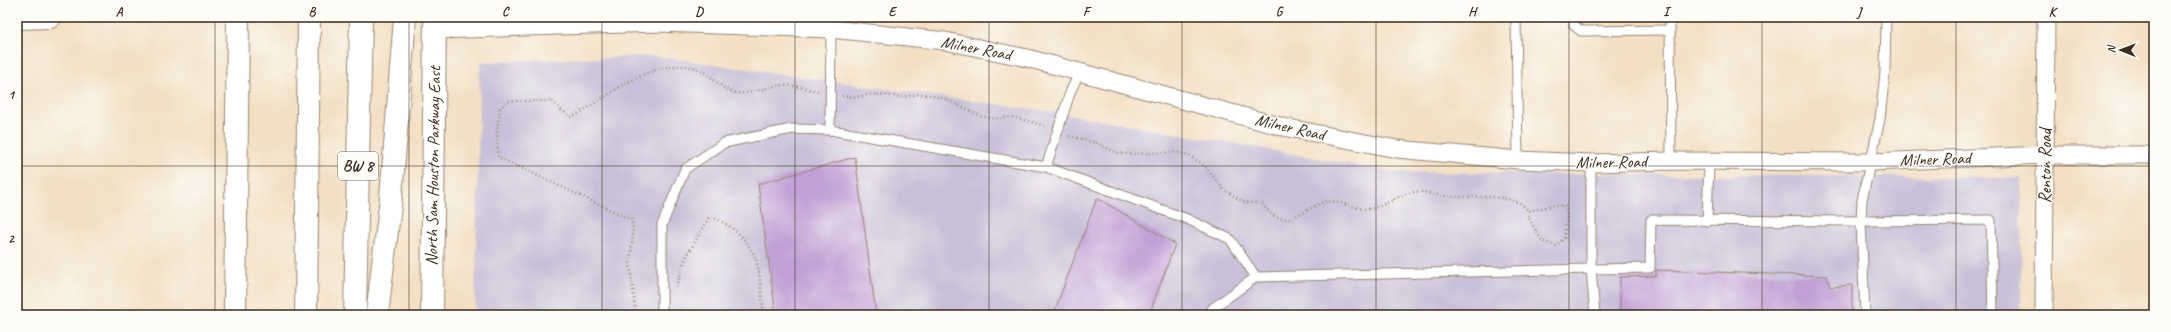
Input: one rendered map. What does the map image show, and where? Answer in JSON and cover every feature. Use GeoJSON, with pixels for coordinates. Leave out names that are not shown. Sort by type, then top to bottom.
{"type":"FeatureCollection","features":[{"type":"Feature","properties":{"kind":"main road"},"geometry":{"type":"LineString","coordinates":[[17,18],[50,17]]}},
{"type":"Feature","properties":{"kind":"main road"},"geometry":{"type":"LineString","coordinates":[[236,315],[238,17]]}},
{"type":"Feature","properties":{"kind":"main road"},"geometry":{"type":"LineString","coordinates":[[306,315],[309,17]]}},
{"type":"Feature","properties":{"kind":"main road","name":"BW 8"},"geometry":{"type":"LineString","coordinates":[[355,315],[361,17]]}},
{"type":"Feature","properties":{"kind":"main road"},"geometry":{"type":"LineString","coordinates":[[377,315],[392,197],[405,17]]}},
{"type":"Feature","properties":{"kind":"main road","name":"North Sam Houston Parkway East"},"geometry":{"type":"LineString","coordinates":[[432,315],[435,24]]}},
{"type":"Feature","properties":{"kind":"street","name":"Renton Road"},"geometry":{"type":"LineString","coordinates":[[2044,315],[2046,17]]}},
{"type":"Feature","properties":{"kind":"street","name":"Milner Road"},"geometry":{"type":"LineString","coordinates":[[435,24],[658,20],[831,29],[945,41],[1027,58],[1283,127],[1397,148],[1518,160],[1591,163],[1671,161],[1870,162],[2045,155],[2154,155]]}},
{"type":"Feature","properties":{"kind":"lane"},"geometry":{"type":"LineString","coordinates":[[1516,17],[1518,160]]}},
{"type":"Feature","properties":{"kind":"lane"},"geometry":{"type":"LineString","coordinates":[[1573,17],[1574,25],[1581,31],[1670,30]]}},
{"type":"Feature","properties":{"kind":"lane"},"geometry":{"type":"LineString","coordinates":[[1670,17],[1671,161]]}},
{"type":"Feature","properties":{"kind":"lane"},"geometry":{"type":"LineString","coordinates":[[1865,315],[1861,222],[1862,200],[1880,119],[1884,72],[1886,17]]}},
{"type":"Feature","properties":{"kind":"lane"},"geometry":{"type":"LineString","coordinates":[[830,130],[831,29]]}},
{"type":"Feature","properties":{"kind":"lane"},"geometry":{"type":"LineString","coordinates":[[1046,166],[1071,90],[1080,72]]}},
{"type":"Feature","properties":{"kind":"lane"},"geometry":{"type":"LineString","coordinates":[[662,314],[662,225],[685,168],[724,143],[792,129],[830,130],[1046,166],[1187,219],[1230,239],[1256,276]]}},
{"type":"Feature","properties":{"kind":"lane"},"geometry":{"type":"LineString","coordinates":[[1707,220],[1709,162]]}},
{"type":"Feature","properties":{"kind":"lane"},"geometry":{"type":"LineString","coordinates":[[1591,163],[1591,269],[1595,315]]}},
{"type":"Feature","properties":{"kind":"lane"},"geometry":{"type":"LineString","coordinates":[[1209,315],[1213,308],[1256,276],[1650,268],[1651,220],[1861,222],[1991,220],[1993,315]]}},
{"type":"Feature","properties":{"kind":"path"},"geometry":{"type":"LineString","coordinates":[[1529,211],[1554,205],[1565,206],[1567,216],[1564,238]]}},
{"type":"Feature","properties":{"kind":"path"},"geometry":{"type":"LineString","coordinates":[[662,314],[673,302],[680,272],[685,259],[709,217],[731,228],[743,238],[755,257],[764,315]]}},
{"type":"Feature","properties":{"kind":"shaded area"},"geometry":{"type":"Polygon","coordinates":[[[653,56],[1067,114],[1394,172],[2022,178],[2021,315],[475,315],[480,62],[653,56]]]}},
{"type":"Feature","properties":{"kind":"building"},"geometry":{"type":"Polygon","coordinates":[[[855,157],[876,315],[776,315],[758,184],[855,157]]]}},
{"type":"Feature","properties":{"kind":"building"},"geometry":{"type":"Polygon","coordinates":[[[1097,198],[1175,244],[1149,315],[1053,315],[1097,198]]]}},
{"type":"Feature","properties":{"kind":"building"},"geometry":{"type":"Polygon","coordinates":[[[1656,270],[1827,276],[1830,287],[1852,285],[1852,315],[1620,315],[1620,277],[1656,276],[1656,270]]]}}]}
